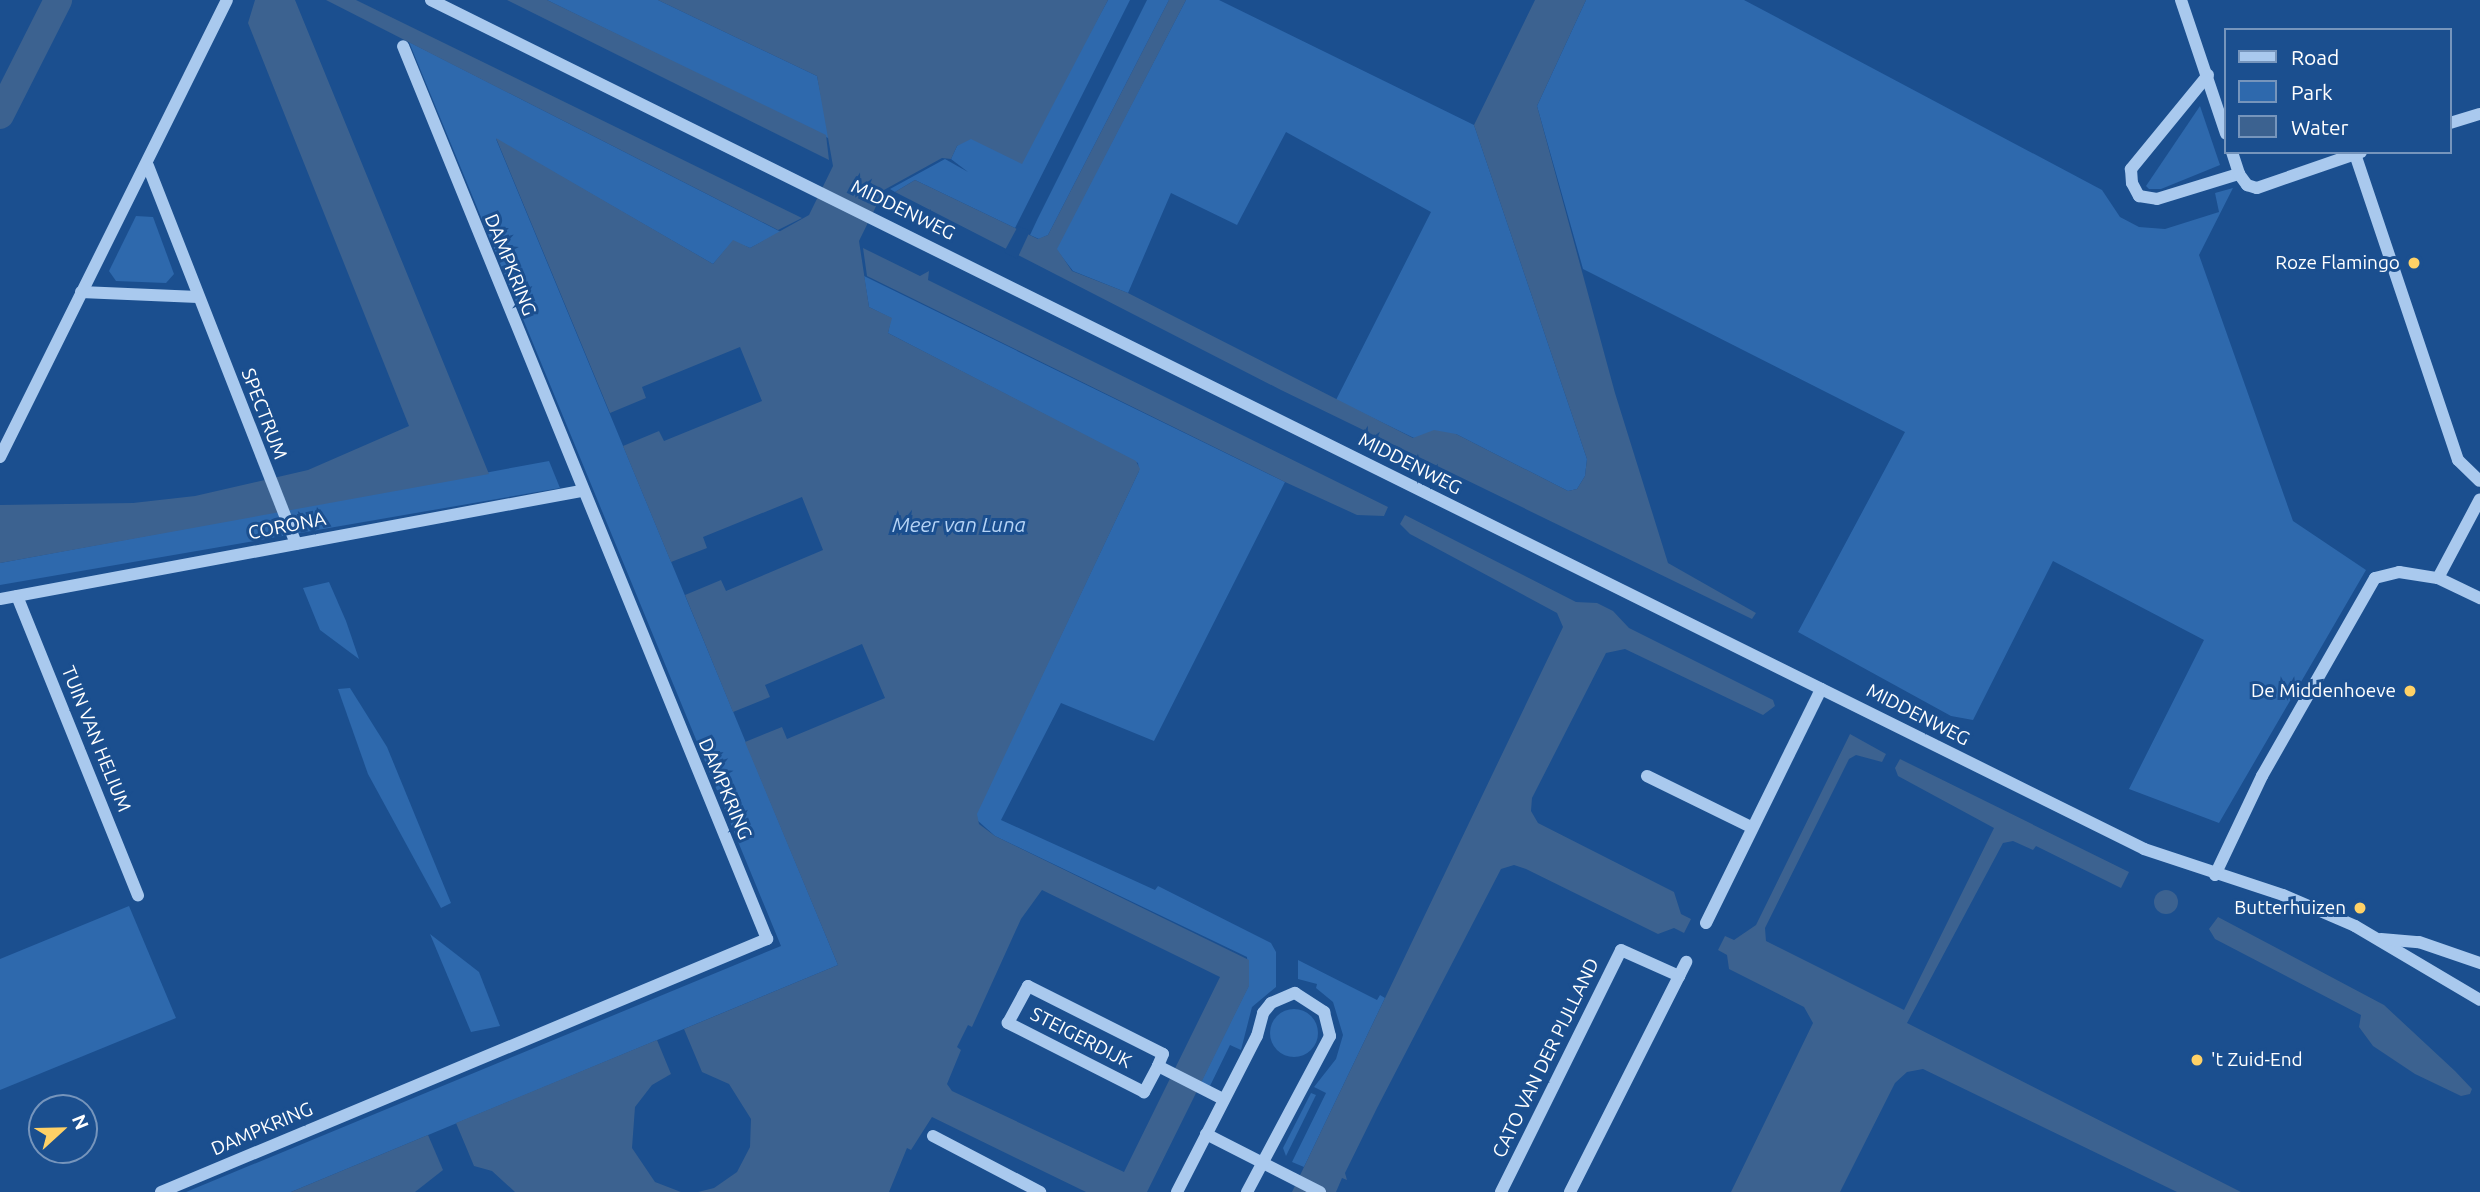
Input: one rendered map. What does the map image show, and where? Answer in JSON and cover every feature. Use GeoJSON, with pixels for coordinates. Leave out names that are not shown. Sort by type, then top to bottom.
{"type":"FeatureCollection","features":[{"type":"Feature","properties":{"kind":"street"},"geometry":{"type":"LineString","coordinates":[[0,457],[80,292],[148,166],[227,0]]}},
{"type":"Feature","properties":{"kind":"street","name":"MIDDENWEG"},"geometry":{"type":"LineString","coordinates":[[431,0],[2144,849],[2215,875],[2283,895],[2381,939],[2480,1000]]}},
{"type":"Feature","properties":{"kind":"street"},"geometry":{"type":"LineString","coordinates":[[2181,0],[2224,127]]}},
{"type":"Feature","properties":{"kind":"street","name":"DAMPKRING"},"geometry":{"type":"LineString","coordinates":[[161,1192],[766,939],[581,491],[402,46]]}},
{"type":"Feature","properties":{"kind":"street"},"geometry":{"type":"LineString","coordinates":[[2208,75],[2131,169],[2132,183],[2139,196],[2157,199],[2239,174]]}},
{"type":"Feature","properties":{"kind":"street"},"geometry":{"type":"LineString","coordinates":[[2452,122],[2480,114]]}},
{"type":"Feature","properties":{"kind":"street"},"geometry":{"type":"LineString","coordinates":[[2233,154],[2239,174],[2247,185],[2258,188],[2355,154]]}},
{"type":"Feature","properties":{"kind":"street"},"geometry":{"type":"LineString","coordinates":[[2358,154],[2458,460],[2480,481]]}},
{"type":"Feature","properties":{"kind":"street","name":"SPECTRUM"},"geometry":{"type":"LineString","coordinates":[[148,166],[296,544]]}},
{"type":"Feature","properties":{"kind":"street"},"geometry":{"type":"LineString","coordinates":[[80,292],[198,297]]}},
{"type":"Feature","properties":{"kind":"street","name":"CORONA"},"geometry":{"type":"LineString","coordinates":[[0,599],[581,491]]}},
{"type":"Feature","properties":{"kind":"street"},"geometry":{"type":"LineString","coordinates":[[2438,578],[2480,499]]}},
{"type":"Feature","properties":{"kind":"street"},"geometry":{"type":"LineString","coordinates":[[2215,875],[2262,776],[2375,578],[2399,572],[2438,578],[2480,598]]}},
{"type":"Feature","properties":{"kind":"street","name":"TUIN VAN HELIUM"},"geometry":{"type":"LineString","coordinates":[[17,596],[138,896]]}},
{"type":"Feature","properties":{"kind":"street"},"geometry":{"type":"LineString","coordinates":[[1706,923],[1821,689]]}},
{"type":"Feature","properties":{"kind":"street"},"geometry":{"type":"LineString","coordinates":[[1647,776],[1751,827]]}},
{"type":"Feature","properties":{"kind":"street","name":"MIDDENWEG"},"geometry":{"type":"LineString","coordinates":[[2381,939],[2419,942],[2480,963]]}},
{"type":"Feature","properties":{"kind":"street","name":"CATO VAN DER PIJLLAND"},"geometry":{"type":"LineString","coordinates":[[1501,1192],[1621,950],[1679,976]]}},
{"type":"Feature","properties":{"kind":"street"},"geometry":{"type":"LineString","coordinates":[[1570,1192],[1686,962]]}},
{"type":"Feature","properties":{"kind":"street","name":"STEIGERDIJK"},"geometry":{"type":"LineString","coordinates":[[1028,986],[1163,1054],[1158,1066],[1144,1092],[1009,1023],[1028,986]]}},
{"type":"Feature","properties":{"kind":"street"},"geometry":{"type":"LineString","coordinates":[[1177,1192],[1270,1003],[1295,993],[1316,1003],[1329,1023],[1327,1047],[1247,1192]]}},
{"type":"Feature","properties":{"kind":"street","name":"STEIGERDIJK"},"geometry":{"type":"LineString","coordinates":[[1158,1066],[1223,1099]]}},
{"type":"Feature","properties":{"kind":"street"},"geometry":{"type":"LineString","coordinates":[[1206,1134],[1320,1192]]}},
{"type":"Feature","properties":{"kind":"street"},"geometry":{"type":"LineString","coordinates":[[933,1136],[1040,1192]]}},
{"type":"Feature","properties":{"kind":"green space"},"geometry":{"type":"Polygon","coordinates":[[[547,0],[658,0],[817,76],[830,139],[547,0]]]}},
{"type":"Feature","properties":{"kind":"green space"},"geometry":{"type":"Polygon","coordinates":[[[1108,0],[1130,0],[1015,228],[915,180],[895,192],[890,189],[945,159],[968,172],[951,159],[957,146],[1085,42],[1108,0]]]}},
{"type":"Feature","properties":{"kind":"green space"},"geometry":{"type":"Polygon","coordinates":[[[1147,0],[1169,0],[1048,235],[1039,239],[1030,235],[1038,218],[1147,0]]]}},
{"type":"Feature","properties":{"kind":"green space"},"geometry":{"type":"Polygon","coordinates":[[[1186,0],[1219,0],[1474,125],[1587,459],[1585,476],[1577,489],[1568,491],[1456,434],[1414,438],[1336,400],[1431,212],[1286,132],[1237,225],[1171,193],[1128,293],[1073,271],[1056,249],[1186,0]]]}},
{"type":"Feature","properties":{"kind":"green space"},"geometry":{"type":"Polygon","coordinates":[[[1586,0],[1744,0],[2102,190],[2120,217],[2139,227],[2165,229],[2219,212],[2215,193],[2233,188],[2199,255],[2293,521],[2366,570],[2219,823],[2129,789],[2204,640],[2053,561],[1973,720],[1951,716],[1798,632],[1905,432],[1583,269],[1537,106],[1586,0]]]}},
{"type":"Feature","properties":{"kind":"green space"},"geometry":{"type":"Polygon","coordinates":[[[409,42],[781,232],[750,248],[733,241],[713,264],[496,139],[838,965],[291,1192],[186,1192],[781,946],[409,42]]]}},
{"type":"Feature","properties":{"kind":"green space"},"geometry":{"type":"Polygon","coordinates":[[[2200,106],[2220,165],[2161,189],[2149,189],[2146,186],[2200,106]]]}},
{"type":"Feature","properties":{"kind":"green space"},"geometry":{"type":"Polygon","coordinates":[[[136,216],[153,217],[174,274],[166,283],[116,281],[109,271],[136,216]]]}},
{"type":"Feature","properties":{"kind":"green space"},"geometry":{"type":"Polygon","coordinates":[[[864,276],[1285,482],[1154,741],[1061,703],[1001,820],[1155,890],[1158,886],[1271,943],[1276,952],[1276,987],[1252,1007],[1241,1050],[1230,1045],[1210,1086],[1201,1082],[1249,985],[1247,957],[995,836],[977,820],[977,812],[1139,471],[1138,463],[888,333],[891,318],[869,307],[864,276]]]}},
{"type":"Feature","properties":{"kind":"green space"},"geometry":{"type":"Polygon","coordinates":[[[549,461],[560,488],[0,585],[0,563],[549,461]]]}},
{"type":"Feature","properties":{"kind":"green space"},"geometry":{"type":"Polygon","coordinates":[[[329,582],[359,659],[320,630],[303,588],[329,582]]]}},
{"type":"Feature","properties":{"kind":"green space"},"geometry":{"type":"Polygon","coordinates":[[[350,688],[387,747],[451,903],[441,908],[368,774],[338,689],[350,688]]]}},
{"type":"Feature","properties":{"kind":"green space"},"geometry":{"type":"Polygon","coordinates":[[[129,906],[176,1018],[0,1090],[0,959],[129,906]]]}},
{"type":"Feature","properties":{"kind":"green space"},"geometry":{"type":"Polygon","coordinates":[[[430,934],[479,972],[500,1026],[471,1032],[430,934]]]}},
{"type":"Feature","properties":{"kind":"green space"},"geometry":{"type":"Polygon","coordinates":[[[1298,960],[1377,1000],[1380,995],[1385,998],[1304,1167],[1292,1162],[1326,1093],[1314,1087],[1336,1059],[1343,1035],[1333,1002],[1316,988],[1317,984],[1298,979],[1298,960]]]}},
{"type":"Feature","properties":{"kind":"green space"},"geometry":{"type":"Polygon","coordinates":[[[1294,1009],[1311,1016],[1318,1033],[1311,1050],[1294,1057],[1277,1050],[1270,1033],[1277,1016],[1294,1009]]]}},
{"type":"Feature","properties":{"kind":"green space"},"geometry":{"type":"Polygon","coordinates":[[[1311,1093],[1316,1095],[1286,1156],[1283,1148],[1311,1093]]]}},
{"type":"Feature","properties":{"kind":"water"},"geometry":{"type":"Polygon","coordinates":[[[255,0],[295,0],[489,474],[0,563],[0,505],[133,503],[195,496],[308,470],[409,426],[248,23],[255,0]]]}},
{"type":"Feature","properties":{"kind":"water"},"geometry":{"type":"Polygon","coordinates":[[[326,0],[356,0],[802,218],[778,230],[326,0]]]}},
{"type":"Feature","properties":{"kind":"water"},"geometry":{"type":"Polygon","coordinates":[[[507,0],[547,0],[826,135],[829,160],[507,0]]]}},
{"type":"Feature","properties":{"kind":"water","name":"Meer van Luna"},"geometry":{"type":"Polygon","coordinates":[[[658,0],[1108,0],[1022,164],[971,139],[957,146],[951,159],[942,158],[884,190],[859,241],[869,307],[892,318],[888,333],[1136,461],[1140,469],[977,814],[979,824],[995,836],[1249,960],[1249,986],[1147,1192],[1086,1192],[932,1117],[911,1150],[907,1148],[889,1192],[698,1192],[714,1188],[737,1172],[750,1147],[751,1119],[729,1084],[702,1072],[684,1029],[838,965],[745,742],[782,727],[787,739],[885,698],[862,644],[765,685],[770,697],[733,712],[685,595],[721,580],[726,591],[823,550],[802,497],[703,537],[707,548],[671,562],[623,446],[659,431],[664,441],[762,401],[740,347],[642,387],[646,398],[610,413],[496,138],[713,264],[733,240],[750,248],[809,215],[833,166],[817,76],[658,0]],[[1042,890],[1021,919],[972,1027],[968,1025],[957,1047],[961,1050],[947,1084],[952,1091],[1124,1172],[1220,977],[1042,890]]]}},
{"type":"Feature","properties":{"kind":"water"},"geometry":{"type":"Polygon","coordinates":[[[1169,0],[1186,0],[1057,249],[1072,271],[1128,293],[1413,438],[1434,430],[1456,434],[1568,491],[1577,489],[1585,476],[1587,459],[1474,125],[1535,0],[1586,0],[1537,106],[1615,393],[1668,563],[1756,613],[1752,619],[1281,390],[895,192],[915,180],[1038,239],[1048,235],[1169,0]]]}},
{"type":"Feature","properties":{"kind":"water"},"geometry":{"type":"Polygon","coordinates":[[[863,248],[920,276],[929,271],[928,280],[1388,507],[1384,516],[1357,515],[1285,482],[867,276],[863,248]]]}},
{"type":"Feature","properties":{"kind":"water"},"geometry":{"type":"Polygon","coordinates":[[[1405,515],[1576,602],[1597,603],[1613,611],[1629,628],[1773,700],[1775,706],[1763,715],[1625,649],[1606,653],[1532,798],[1531,811],[1538,823],[1674,892],[1681,914],[1691,919],[1684,933],[1674,928],[1658,934],[1526,869],[1514,865],[1501,869],[1377,1108],[1345,1173],[1347,1180],[1342,1178],[1336,1192],[1292,1192],[1563,627],[1557,613],[1410,534],[1400,524],[1405,515]]]}},
{"type":"Feature","properties":{"kind":"water"},"geometry":{"type":"Polygon","coordinates":[[[1850,734],[1886,754],[1882,762],[1856,755],[1849,759],[1765,928],[1766,941],[1904,1010],[1994,828],[1898,776],[1895,768],[1900,759],[2129,872],[2121,888],[2036,846],[2033,850],[2013,841],[2003,843],[1907,1023],[2241,1192],[2177,1192],[1923,1069],[1907,1072],[1895,1083],[1840,1192],[1731,1192],[1813,1023],[1804,1007],[1729,969],[1727,955],[1718,950],[1725,936],[1734,940],[1756,925],[1850,734]]]}},
{"type":"Feature","properties":{"kind":"water"},"geometry":{"type":"Polygon","coordinates":[[[2166,890],[2177,897],[2178,902],[2171,913],[2166,914],[2155,907],[2154,902],[2161,891],[2166,890]]]}},
{"type":"Feature","properties":{"kind":"water"},"geometry":{"type":"Polygon","coordinates":[[[2218,917],[2384,1005],[2455,1071],[2472,1089],[2470,1094],[2461,1096],[2415,1074],[2373,1046],[2359,1027],[2361,1015],[2215,939],[2209,929],[2218,917]]]}},
{"type":"Feature","properties":{"kind":"water"},"geometry":{"type":"Polygon","coordinates":[[[657,1040],[671,1074],[652,1085],[635,1107],[632,1148],[655,1182],[681,1192],[515,1192],[492,1171],[474,1166],[456,1123],[657,1040]]]}},
{"type":"Feature","properties":{"kind":"water"},"geometry":{"type":"Polygon","coordinates":[[[428,1135],[443,1170],[415,1192],[291,1192],[428,1135]]]}},
{"type":"Feature","properties":{"kind":"pier"},"geometry":{"type":"Polygon","coordinates":[[[1018,226],[1030,231],[1017,259],[1004,252],[1018,226]]]}},
{"type":"Feature","properties":{"kind":"waterway"},"geometry":{"type":"LineString","coordinates":[[0,115],[58,0]]}},
{"type":"Feature","properties":{"kind":"place","name":"Roze Flamingo"},"geometry":{"type":"Point","coordinates":[2414,263]}},
{"type":"Feature","properties":{"kind":"place","name":"De Middenhoeve"},"geometry":{"type":"Point","coordinates":[2410,691]}},
{"type":"Feature","properties":{"kind":"place","name":"Butterhuizen"},"geometry":{"type":"Point","coordinates":[2360,908]}},
{"type":"Feature","properties":{"kind":"place","name":"'t Zuid-End"},"geometry":{"type":"Point","coordinates":[2197,1060]}}]}
